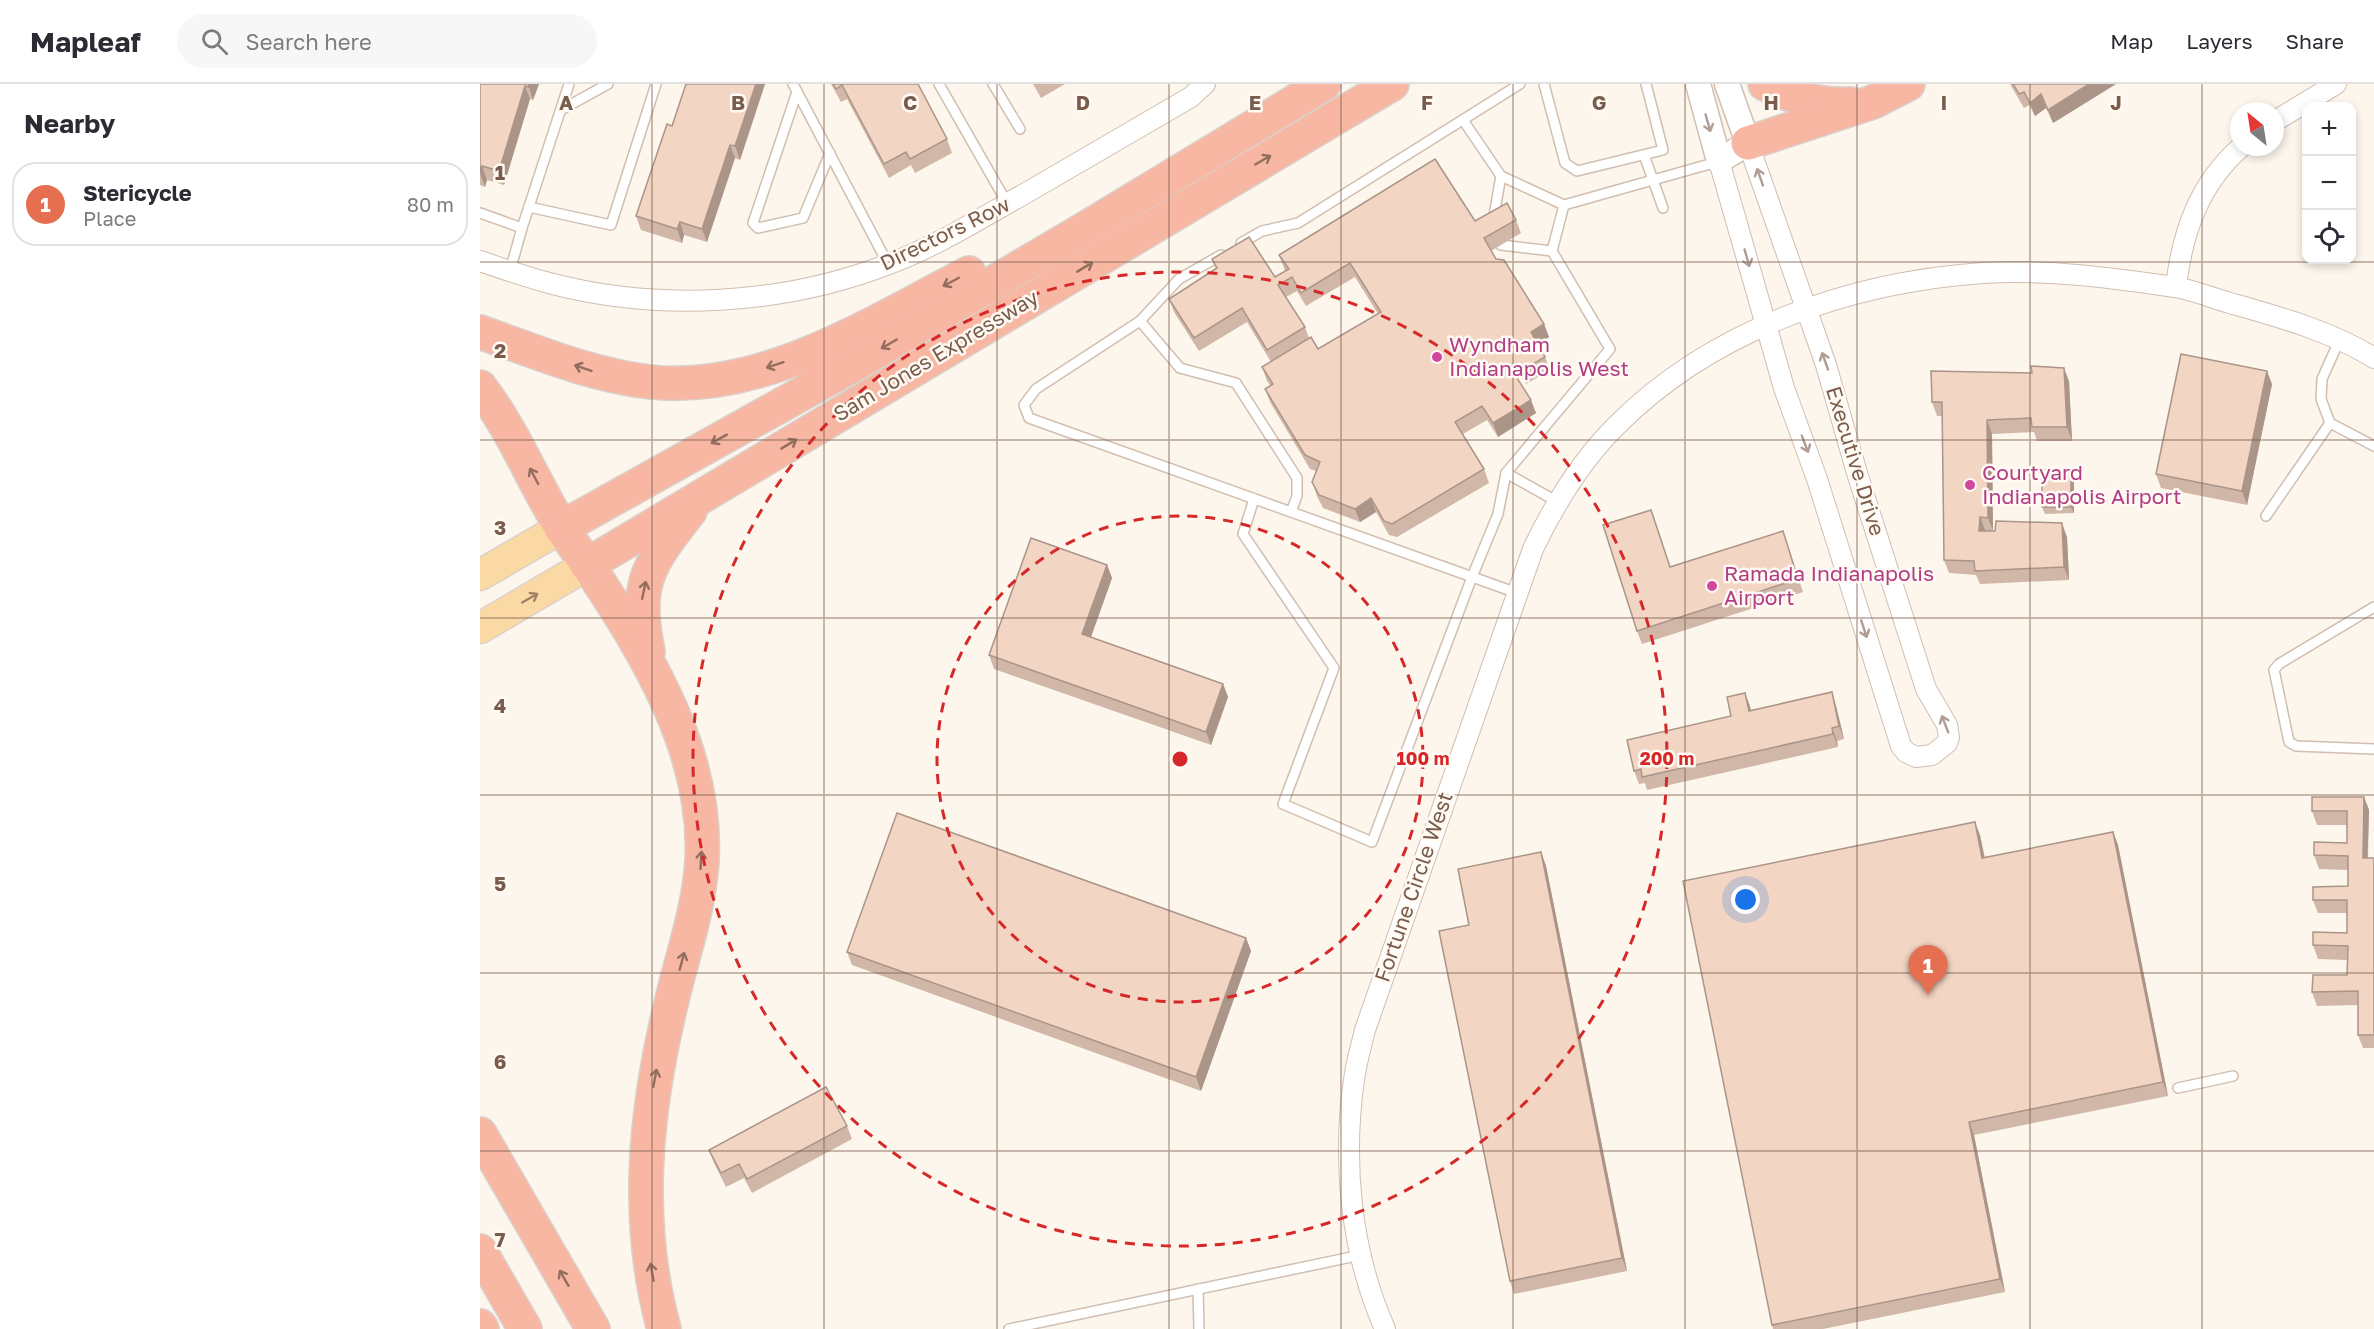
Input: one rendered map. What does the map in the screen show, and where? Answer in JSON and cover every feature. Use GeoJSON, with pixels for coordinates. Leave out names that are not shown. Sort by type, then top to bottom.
{"type":"FeatureCollection","features":[{"type":"Feature","properties":{"kind":"highway","name":"Sam Jones Expressway"},"geometry":{"type":"LineString","coordinates":[[561,528],[862,360],[1324,84]]}},
{"type":"Feature","properties":{"kind":"highway","name":"Sam Jones Expressway"},"geometry":{"type":"LineString","coordinates":[[587,565],[1392,84]]}},
{"type":"Feature","properties":{"kind":"highway"},"geometry":{"type":"LineString","coordinates":[[1765,84],[1787,94],[1823,103],[1839,105],[1874,102]]}},
{"type":"Feature","properties":{"kind":"highway"},"geometry":{"type":"LineString","coordinates":[[1748,143],[1874,102],[1908,84]]}},
{"type":"Feature","properties":{"kind":"highway"},"geometry":{"type":"LineString","coordinates":[[480,332],[591,371],[652,382],[694,382],[764,369],[845,338],[1282,110]]}},
{"type":"Feature","properties":{"kind":"highway"},"geometry":{"type":"LineString","coordinates":[[480,387],[496,408],[561,528],[587,565],[651,669],[675,718],[690,760],[700,802],[702,830],[699,889],[658,1061],[646,1147],[647,1234],[650,1263],[664,1329]]}},
{"type":"Feature","properties":{"kind":"highway"},"geometry":{"type":"LineString","coordinates":[[651,669],[641,602],[647,578],[665,543],[703,495]]}},
{"type":"Feature","properties":{"kind":"highway"},"geometry":{"type":"LineString","coordinates":[[480,1134],[593,1329]]}},
{"type":"Feature","properties":{"kind":"highway"},"geometry":{"type":"LineString","coordinates":[[480,1251],[525,1329]]}},
{"type":"Feature","properties":{"kind":"main road","name":"Sam Jones Expressway"},"geometry":{"type":"LineString","coordinates":[[480,575],[561,528]]}},
{"type":"Feature","properties":{"kind":"main road","name":"Sam Jones Expressway"},"geometry":{"type":"LineString","coordinates":[[480,628],[587,565]]}},
{"type":"Feature","properties":{"kind":"street","name":"Directors Row"},"geometry":{"type":"LineString","coordinates":[[480,261],[551,283],[609,295],[662,300],[752,297],[796,290],[856,275],[928,247],[1191,97],[1205,84]]}},
{"type":"Feature","properties":{"kind":"street","name":"Executive Drive"},"geometry":{"type":"LineString","coordinates":[[1698,84],[1784,388],[1817,479],[1901,746],[1906,752],[1916,757],[1932,755],[1947,743],[1949,737],[1947,726],[1926,689],[1857,473],[1829,373],[1727,84]]}},
{"type":"Feature","properties":{"kind":"street"},"geometry":{"type":"LineString","coordinates":[[2284,116],[2336,84]]}},
{"type":"Feature","properties":{"kind":"street"},"geometry":{"type":"LineString","coordinates":[[1719,161],[1748,143]]}},
{"type":"Feature","properties":{"kind":"street"},"geometry":{"type":"LineString","coordinates":[[2176,287],[2182,245],[2194,209],[2219,170],[2232,156]]}},
{"type":"Feature","properties":{"kind":"street","name":"Fortune Circle West"},"geometry":{"type":"LineString","coordinates":[[1385,1329],[1374,1303],[1360,1255],[1351,1194],[1349,1144],[1352,1092],[1358,1056],[1373,1005],[1517,593],[1537,542],[1558,502],[1585,462],[1626,416],[1680,374],[1731,342],[1766,324],[1807,309],[1891,286],[1928,279],[1984,273],[2073,275],[2176,287],[2282,317],[2374,358]]}},
{"type":"Feature","properties":{"kind":"lane"},"geometry":{"type":"LineString","coordinates":[[510,271],[569,84]]}},
{"type":"Feature","properties":{"kind":"lane"},"geometry":{"type":"LineString","coordinates":[[561,110],[608,84]]}},
{"type":"Feature","properties":{"kind":"lane"},"geometry":{"type":"LineString","coordinates":[[529,207],[611,225],[656,84]]}},
{"type":"Feature","properties":{"kind":"lane"},"geometry":{"type":"LineString","coordinates":[[939,84],[1007,203]]}},
{"type":"Feature","properties":{"kind":"lane"},"geometry":{"type":"LineString","coordinates":[[993,84],[1020,129]]}},
{"type":"Feature","properties":{"kind":"lane"},"geometry":{"type":"LineString","coordinates":[[1235,247],[1262,231],[1298,223],[1521,84]]}},
{"type":"Feature","properties":{"kind":"lane"},"geometry":{"type":"LineString","coordinates":[[1545,84],[1565,163],[1577,171],[1663,150],[1646,84]]}},
{"type":"Feature","properties":{"kind":"lane"},"geometry":{"type":"LineString","coordinates":[[795,88],[888,264]]}},
{"type":"Feature","properties":{"kind":"lane"},"geometry":{"type":"LineString","coordinates":[[795,88],[753,223],[758,228],[803,218],[830,153]]}},
{"type":"Feature","properties":{"kind":"lane"},"geometry":{"type":"LineString","coordinates":[[1463,120],[1501,176],[1564,205],[1719,161]]}},
{"type":"Feature","properties":{"kind":"lane"},"geometry":{"type":"LineString","coordinates":[[1644,155],[1663,208]]}},
{"type":"Feature","properties":{"kind":"lane"},"geometry":{"type":"LineString","coordinates":[[1501,176],[1491,228],[1501,245],[1552,251]]}},
{"type":"Feature","properties":{"kind":"lane"},"geometry":{"type":"LineString","coordinates":[[1254,499],[1243,534],[1334,668],[1283,804],[1372,842],[1498,514],[1506,473],[1610,350],[1552,251],[1564,205]]}},
{"type":"Feature","properties":{"kind":"lane"},"geometry":{"type":"LineString","coordinates":[[480,213],[522,228]]}},
{"type":"Feature","properties":{"kind":"lane"},"geometry":{"type":"LineString","coordinates":[[1225,252],[1179,279],[1140,321],[1036,389],[1024,405],[1029,418],[1517,593]]}},
{"type":"Feature","properties":{"kind":"lane"},"geometry":{"type":"LineString","coordinates":[[1140,321],[1180,368],[1236,382],[1298,478],[1297,496],[1291,512]]}},
{"type":"Feature","properties":{"kind":"lane"},"geometry":{"type":"LineString","coordinates":[[2339,341],[2322,379],[2321,399],[2330,423],[2374,446]]}},
{"type":"Feature","properties":{"kind":"lane"},"geometry":{"type":"LineString","coordinates":[[2266,516],[2330,423]]}},
{"type":"Feature","properties":{"kind":"lane"},"geometry":{"type":"LineString","coordinates":[[1506,473],[1558,502]]}},
{"type":"Feature","properties":{"kind":"lane"},"geometry":{"type":"LineString","coordinates":[[2374,607],[2279,664],[2274,670],[2289,742],[2296,746],[2374,749]]}},
{"type":"Feature","properties":{"kind":"lane"},"geometry":{"type":"LineString","coordinates":[[2178,1088],[2233,1076]]}},
{"type":"Feature","properties":{"kind":"lane"},"geometry":{"type":"LineString","coordinates":[[1009,1329],[1029,1327],[1360,1255]]}},
{"type":"Feature","properties":{"kind":"lane"},"geometry":{"type":"LineString","coordinates":[[1198,1289],[1199,1329]]}},
{"type":"Feature","properties":{"kind":"building"},"geometry":{"type":"Polygon","coordinates":[[[480,84],[529,84],[529,87],[525,86],[499,171],[482,166],[480,173],[480,84]]]}},
{"type":"Feature","properties":{"kind":"building"},"geometry":{"type":"Polygon","coordinates":[[[686,84],[756,84],[735,146],[730,145],[702,229],[680,222],[677,229],[636,216],[667,124],[672,126],[686,84]]]}},
{"type":"Feature","properties":{"kind":"building"},"geometry":{"type":"Polygon","coordinates":[[[833,84],[918,84],[947,139],[910,159],[906,152],[884,164],[842,85],[836,89],[833,84]]]}},
{"type":"Feature","properties":{"kind":"building"},"geometry":{"type":"Polygon","coordinates":[[[2013,84],[2089,84],[2048,110],[2041,94],[2030,103],[2024,92],[2019,94],[2013,84]]]}},
{"type":"Feature","properties":{"kind":"building","name":"Wyndham Indianapolis West"},"geometry":{"type":"Polygon","coordinates":[[[1435,159],[1475,221],[1507,203],[1516,220],[1484,238],[1496,259],[1504,260],[1544,324],[1531,332],[1545,357],[1521,371],[1517,363],[1510,367],[1531,400],[1493,423],[1482,406],[1455,422],[1484,469],[1392,524],[1384,521],[1371,498],[1355,509],[1319,495],[1312,482],[1320,462],[1305,455],[1265,389],[1273,384],[1262,367],[1311,337],[1318,349],[1381,312],[1350,263],[1301,293],[1292,277],[1278,285],[1305,327],[1267,350],[1242,308],[1194,338],[1169,299],[1217,268],[1212,259],[1249,237],[1275,277],[1289,269],[1279,255],[1435,159]]]}},
{"type":"Feature","properties":{"kind":"building"},"geometry":{"type":"Polygon","coordinates":[[[2181,354],[2267,371],[2242,491],[2156,474],[2181,354]]]}},
{"type":"Feature","properties":{"kind":"building","name":"Courtyard Indianapolis Airport"},"geometry":{"type":"Polygon","coordinates":[[[2031,366],[2064,368],[2067,427],[2032,427],[2031,418],[1987,420],[1988,518],[1980,517],[1979,531],[1995,531],[1996,521],[2062,523],[2064,567],[1975,571],[1974,561],[1944,560],[1942,402],[1932,402],[1931,371],[2032,373],[2031,366]]]}},
{"type":"Feature","properties":{"kind":"building"},"geometry":{"type":"Polygon","coordinates":[[[2042,470],[2071,470],[2071,507],[2042,507],[2042,470]]]}},
{"type":"Feature","properties":{"kind":"building","name":"Ramada Indianapolis Airport"},"geometry":{"type":"Polygon","coordinates":[[[1651,510],[1670,567],[1783,531],[1798,579],[1637,631],[1603,525],[1651,510]]]}},
{"type":"Feature","properties":{"kind":"building"},"geometry":{"type":"Polygon","coordinates":[[[1031,538],[1107,565],[1082,634],[1223,684],[1206,732],[989,655],[1031,538]]]}},
{"type":"Feature","properties":{"kind":"building"},"geometry":{"type":"Polygon","coordinates":[[[1832,692],[1839,726],[1832,728],[1833,734],[1642,777],[1641,769],[1634,771],[1627,740],[1731,716],[1727,697],[1745,693],[1749,711],[1832,692]]]}},
{"type":"Feature","properties":{"kind":"building"},"geometry":{"type":"Polygon","coordinates":[[[2312,797],[2364,797],[2363,858],[2374,858],[2374,1035],[2358,1035],[2358,991],[2312,992],[2313,975],[2347,975],[2348,946],[2313,945],[2313,932],[2347,933],[2347,900],[2313,900],[2313,887],[2348,886],[2348,856],[2314,855],[2314,842],[2347,843],[2347,811],[2312,811],[2312,797]]]}},
{"type":"Feature","properties":{"kind":"building"},"geometry":{"type":"Polygon","coordinates":[[[897,813],[1246,938],[1196,1077],[847,952],[897,813]]]}},
{"type":"Feature","properties":{"kind":"building"},"geometry":{"type":"Polygon","coordinates":[[[1975,822],[1982,858],[2113,832],[2163,1082],[1969,1122],[2000,1279],[1772,1325],[1683,881],[1975,822]]]}},
{"type":"Feature","properties":{"kind":"building"},"geometry":{"type":"Polygon","coordinates":[[[1541,852],[1622,1258],[1510,1281],[1439,931],[1469,925],[1458,869],[1541,852]]]}},
{"type":"Feature","properties":{"kind":"building"},"geometry":{"type":"Polygon","coordinates":[[[826,1087],[847,1126],[747,1179],[739,1164],[721,1173],[709,1150],[826,1087]]]}},
{"type":"Feature","properties":{"kind":"place","name":"Wyndham Indianapolis West"},"geometry":{"type":"Point","coordinates":[1437,357]}},
{"type":"Feature","properties":{"kind":"place","name":"Courtyard Indianapolis Airport"},"geometry":{"type":"Point","coordinates":[1970,485]}},
{"type":"Feature","properties":{"kind":"place","name":"Ramada Indianapolis Airport"},"geometry":{"type":"Point","coordinates":[1712,586]}},
{"type":"Feature","properties":{"kind":"place","name":"Stericycle"},"geometry":{"type":"Point","coordinates":[1928,995]}}]}
